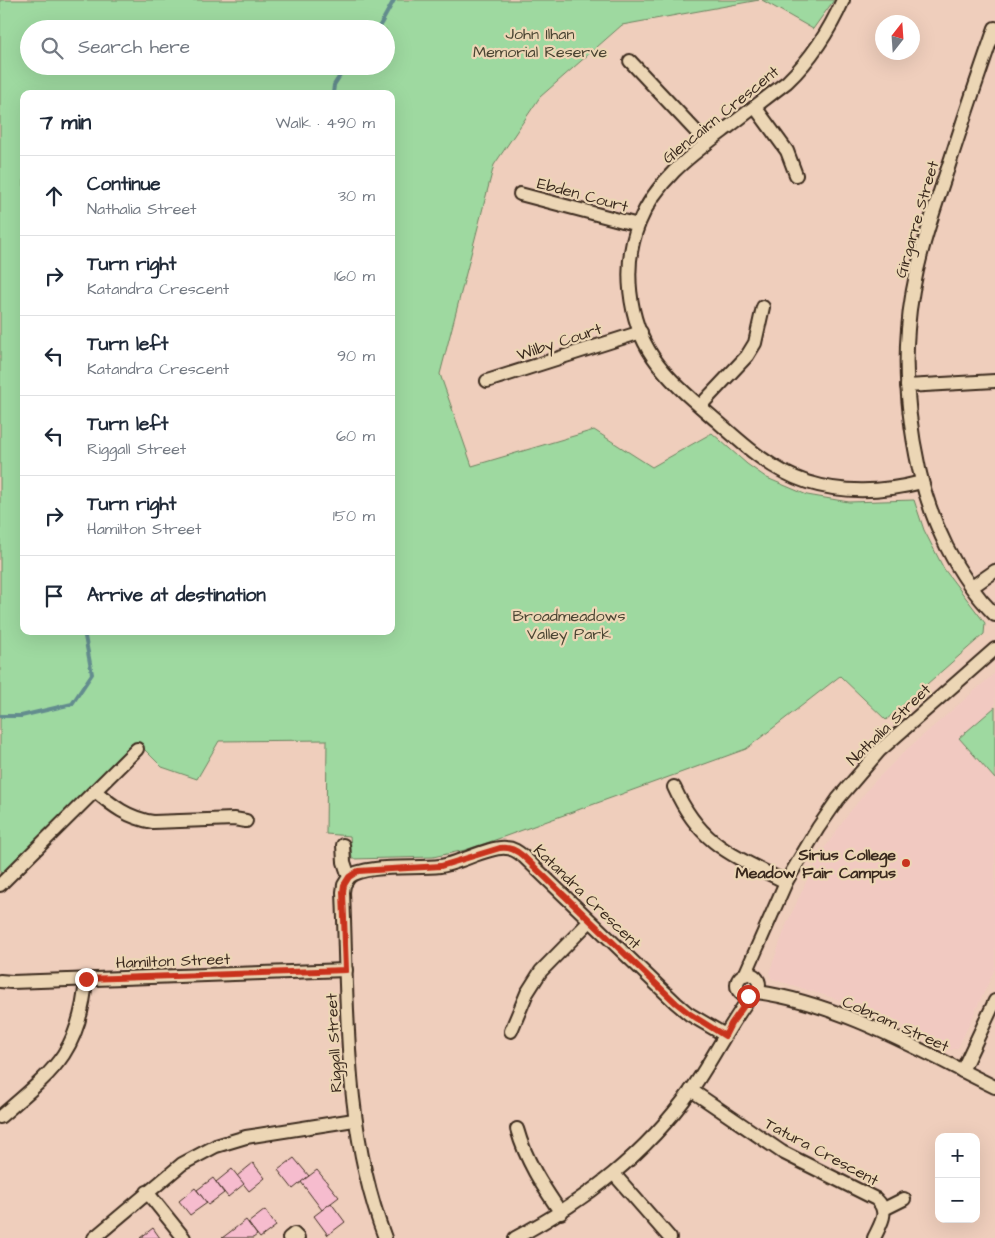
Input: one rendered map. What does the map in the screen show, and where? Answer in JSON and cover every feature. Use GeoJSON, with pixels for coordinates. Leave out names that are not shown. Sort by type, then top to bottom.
{"type":"FeatureCollection","features":[{"type":"Feature","properties":{"kind":"street","name":"Glencairn Crescent"},"geometry":{"type":"LineString","coordinates":[[843,0],[832,25],[812,55],[787,82],[670,173],[656,190],[638,225],[632,252],[630,277],[634,310],[640,332],[652,356],[663,370],[700,406],[757,456],[773,467],[808,482],[856,491],[906,486],[922,482]]}},
{"type":"Feature","properties":{"kind":"street","name":"Girgarre Street"},"geometry":{"type":"LineString","coordinates":[[995,30],[919,258],[908,329],[907,386],[914,445],[922,482],[935,520],[956,564],[995,615]]}},
{"type":"Feature","properties":{"kind":"street"},"geometry":{"type":"LineString","coordinates":[[630,61],[707,143]]}},
{"type":"Feature","properties":{"kind":"street"},"geometry":{"type":"LineString","coordinates":[[754,107],[787,151],[796,175]]}},
{"type":"Feature","properties":{"kind":"street","name":"Ebden Court"},"geometry":{"type":"LineString","coordinates":[[520,194],[638,225]]}},
{"type":"Feature","properties":{"kind":"street"},"geometry":{"type":"LineString","coordinates":[[700,406],[746,356],[755,343],[763,307]]}},
{"type":"Feature","properties":{"kind":"street","name":"Wilby Court"},"geometry":{"type":"LineString","coordinates":[[487,381],[640,332]]}},
{"type":"Feature","properties":{"kind":"street"},"geometry":{"type":"LineString","coordinates":[[907,386],[995,381]]}},
{"type":"Feature","properties":{"kind":"street"},"geometry":{"type":"LineString","coordinates":[[972,587],[995,571]]}},
{"type":"Feature","properties":{"kind":"street","name":"Nathalia Street"},"geometry":{"type":"LineString","coordinates":[[745,975],[786,882],[818,828],[859,773],[904,727],[995,649]]}},
{"type":"Feature","properties":{"kind":"street"},"geometry":{"type":"LineString","coordinates":[[0,885],[137,749]]}},
{"type":"Feature","properties":{"kind":"street"},"geometry":{"type":"LineString","coordinates":[[674,787],[686,812],[717,846],[730,855],[786,882]]}},
{"type":"Feature","properties":{"kind":"street"},"geometry":{"type":"LineString","coordinates":[[95,791],[119,811],[141,820],[153,822],[234,819],[246,821]]}},
{"type":"Feature","properties":{"kind":"street","name":"Riggall Street"},"geometry":{"type":"LineString","coordinates":[[343,845],[344,862],[349,877],[344,885],[343,892],[350,1074],[354,1120],[366,1178],[384,1238]]}},
{"type":"Feature","properties":{"kind":"street","name":"Katandra Crescent"},"geometry":{"type":"LineString","coordinates":[[349,877],[353,873],[367,870],[441,866],[495,849],[506,848],[514,850],[523,856],[676,1003],[725,1036]]}},
{"type":"Feature","properties":{"kind":"street"},"geometry":{"type":"LineString","coordinates":[[511,1031],[527,992],[541,971],[590,921]]}},
{"type":"Feature","properties":{"kind":"street","name":"Nathalia Street"},"geometry":{"type":"LineString","coordinates":[[514,1238],[561,1213],[614,1174],[650,1139],[691,1090],[756,987],[761,941]]}},
{"type":"Feature","properties":{"kind":"street","name":"Hamilton Street"},"geometry":{"type":"LineString","coordinates":[[0,981],[346,970]]}},
{"type":"Feature","properties":{"kind":"street"},"geometry":{"type":"LineString","coordinates":[[745,975],[752,975],[756,987],[744,995],[738,986],[739,979],[745,975]]}},
{"type":"Feature","properties":{"kind":"street"},"geometry":{"type":"LineString","coordinates":[[0,1117],[50,1072],[69,1046],[82,1016],[86,979]]}},
{"type":"Feature","properties":{"kind":"street","name":"Cobram Street"},"geometry":{"type":"LineString","coordinates":[[756,987],[852,1018],[995,1086]]}},
{"type":"Feature","properties":{"kind":"street","name":"Nathalia Street"},"geometry":{"type":"LineString","coordinates":[[731,1024],[739,990]]}},
{"type":"Feature","properties":{"kind":"street"},"geometry":{"type":"LineString","coordinates":[[962,1070],[995,1001]]}},
{"type":"Feature","properties":{"kind":"street","name":"Tatura Crescent"},"geometry":{"type":"LineString","coordinates":[[691,1090],[770,1145],[870,1195],[882,1204],[884,1209],[881,1224],[874,1238]]}},
{"type":"Feature","properties":{"kind":"street"},"geometry":{"type":"LineString","coordinates":[[94,1238],[192,1157],[228,1142],[246,1137],[354,1120]]}},
{"type":"Feature","properties":{"kind":"street"},"geometry":{"type":"LineString","coordinates":[[517,1129],[526,1156],[561,1213]]}},
{"type":"Feature","properties":{"kind":"street"},"geometry":{"type":"LineString","coordinates":[[614,1174],[670,1238]]}},
{"type":"Feature","properties":{"kind":"street"},"geometry":{"type":"LineString","coordinates":[[148,1192],[184,1238]]}},
{"type":"Feature","properties":{"kind":"street"},"geometry":{"type":"LineString","coordinates":[[884,1209],[904,1199]]}},
{"type":"Feature","properties":{"kind":"street"},"geometry":{"type":"LineString","coordinates":[[290,1238],[294,1234],[298,1238]]}},
{"type":"Feature","properties":{"kind":"shaded area","name":"Sirius College Meadow Fair Campus"},"geometry":{"type":"Polygon","coordinates":[[[995,673],[995,969],[958,1048],[951,1050],[895,1021],[837,999],[772,979],[769,973],[787,923],[808,878],[824,849],[849,813],[873,783],[906,750],[995,673]]]}},
{"type":"Feature","properties":{"kind":"green space","name":"Broadmeadows Valley Park"},"geometry":{"type":"Polygon","coordinates":[[[0,0],[759,0],[622,25],[540,97],[494,165],[440,374],[472,466],[594,430],[652,467],[712,433],[747,464],[767,478],[807,495],[849,502],[914,500],[924,530],[944,569],[985,623],[984,634],[886,720],[840,676],[746,749],[495,840],[465,850],[433,857],[352,859],[350,836],[326,834],[327,740],[219,741],[197,779],[162,767],[137,742],[0,876],[0,0]]]}},
{"type":"Feature","properties":{"kind":"green space"},"geometry":{"type":"Polygon","coordinates":[[[762,0],[834,0],[813,29],[762,0]]]}},
{"type":"Feature","properties":{"kind":"green space"},"geometry":{"type":"Polygon","coordinates":[[[995,707],[995,779],[959,738],[995,707]]]}},
{"type":"Feature","properties":{"kind":"building"},"geometry":{"type":"Polygon","coordinates":[[[294,1158],[309,1176],[293,1189],[278,1170],[294,1158]]]}},
{"type":"Feature","properties":{"kind":"building"},"geometry":{"type":"Polygon","coordinates":[[[253,1163],[265,1178],[249,1191],[237,1176],[253,1163]]]}},
{"type":"Feature","properties":{"kind":"building"},"geometry":{"type":"Polygon","coordinates":[[[232,1169],[244,1184],[228,1197],[216,1182],[232,1169]]]}},
{"type":"Feature","properties":{"kind":"building"},"geometry":{"type":"Polygon","coordinates":[[[317,1170],[339,1197],[322,1210],[301,1182],[317,1170]]]}},
{"type":"Feature","properties":{"kind":"building"},"geometry":{"type":"Polygon","coordinates":[[[213,1178],[224,1193],[208,1205],[197,1190],[213,1178]]]}},
{"type":"Feature","properties":{"kind":"building"},"geometry":{"type":"Polygon","coordinates":[[[195,1188],[207,1203],[190,1215],[179,1201],[195,1188]]]}},
{"type":"Feature","properties":{"kind":"building"},"geometry":{"type":"Polygon","coordinates":[[[331,1203],[345,1222],[328,1235],[314,1216],[331,1203]]]}},
{"type":"Feature","properties":{"kind":"building"},"geometry":{"type":"Polygon","coordinates":[[[265,1210],[276,1226],[260,1238],[248,1223],[265,1210]]]}},
{"type":"Feature","properties":{"kind":"building"},"geometry":{"type":"Polygon","coordinates":[[[246,1220],[257,1235],[253,1238],[222,1238],[246,1220]]]}},
{"type":"Feature","properties":{"kind":"building"},"geometry":{"type":"Polygon","coordinates":[[[153,1228],[160,1238],[140,1238],[153,1228]]]}},
{"type":"Feature","properties":{"kind":"waterway"},"geometry":{"type":"LineString","coordinates":[[383,20],[394,0]]}},
{"type":"Feature","properties":{"kind":"waterway"},"geometry":{"type":"LineString","coordinates":[[333,90],[334,85],[340,75]]}},
{"type":"Feature","properties":{"kind":"waterway"},"geometry":{"type":"LineString","coordinates":[[0,716],[21,716],[72,704],[92,674],[85,635]]}},
{"type":"Feature","properties":{"kind":"place","name":"Sirius College Meadow Fair Campus"},"geometry":{"type":"Point","coordinates":[906,863]}},
{"type":"Feature","properties":{"kind":"route"},"geometry":{"type":"LineString","coordinates":[[86,979],[346,970],[343,892],[346,880],[353,873],[367,870],[441,866],[500,848],[506,848],[519,852],[676,1003],[705,1024],[725,1036],[731,1024],[751,996],[748,996]]}},
{"type":"Feature","properties":{"kind":"park label","name":"John Ilhan Memorial Reserve"},"geometry":{"type":"Point","coordinates":[540,42]}}]}
